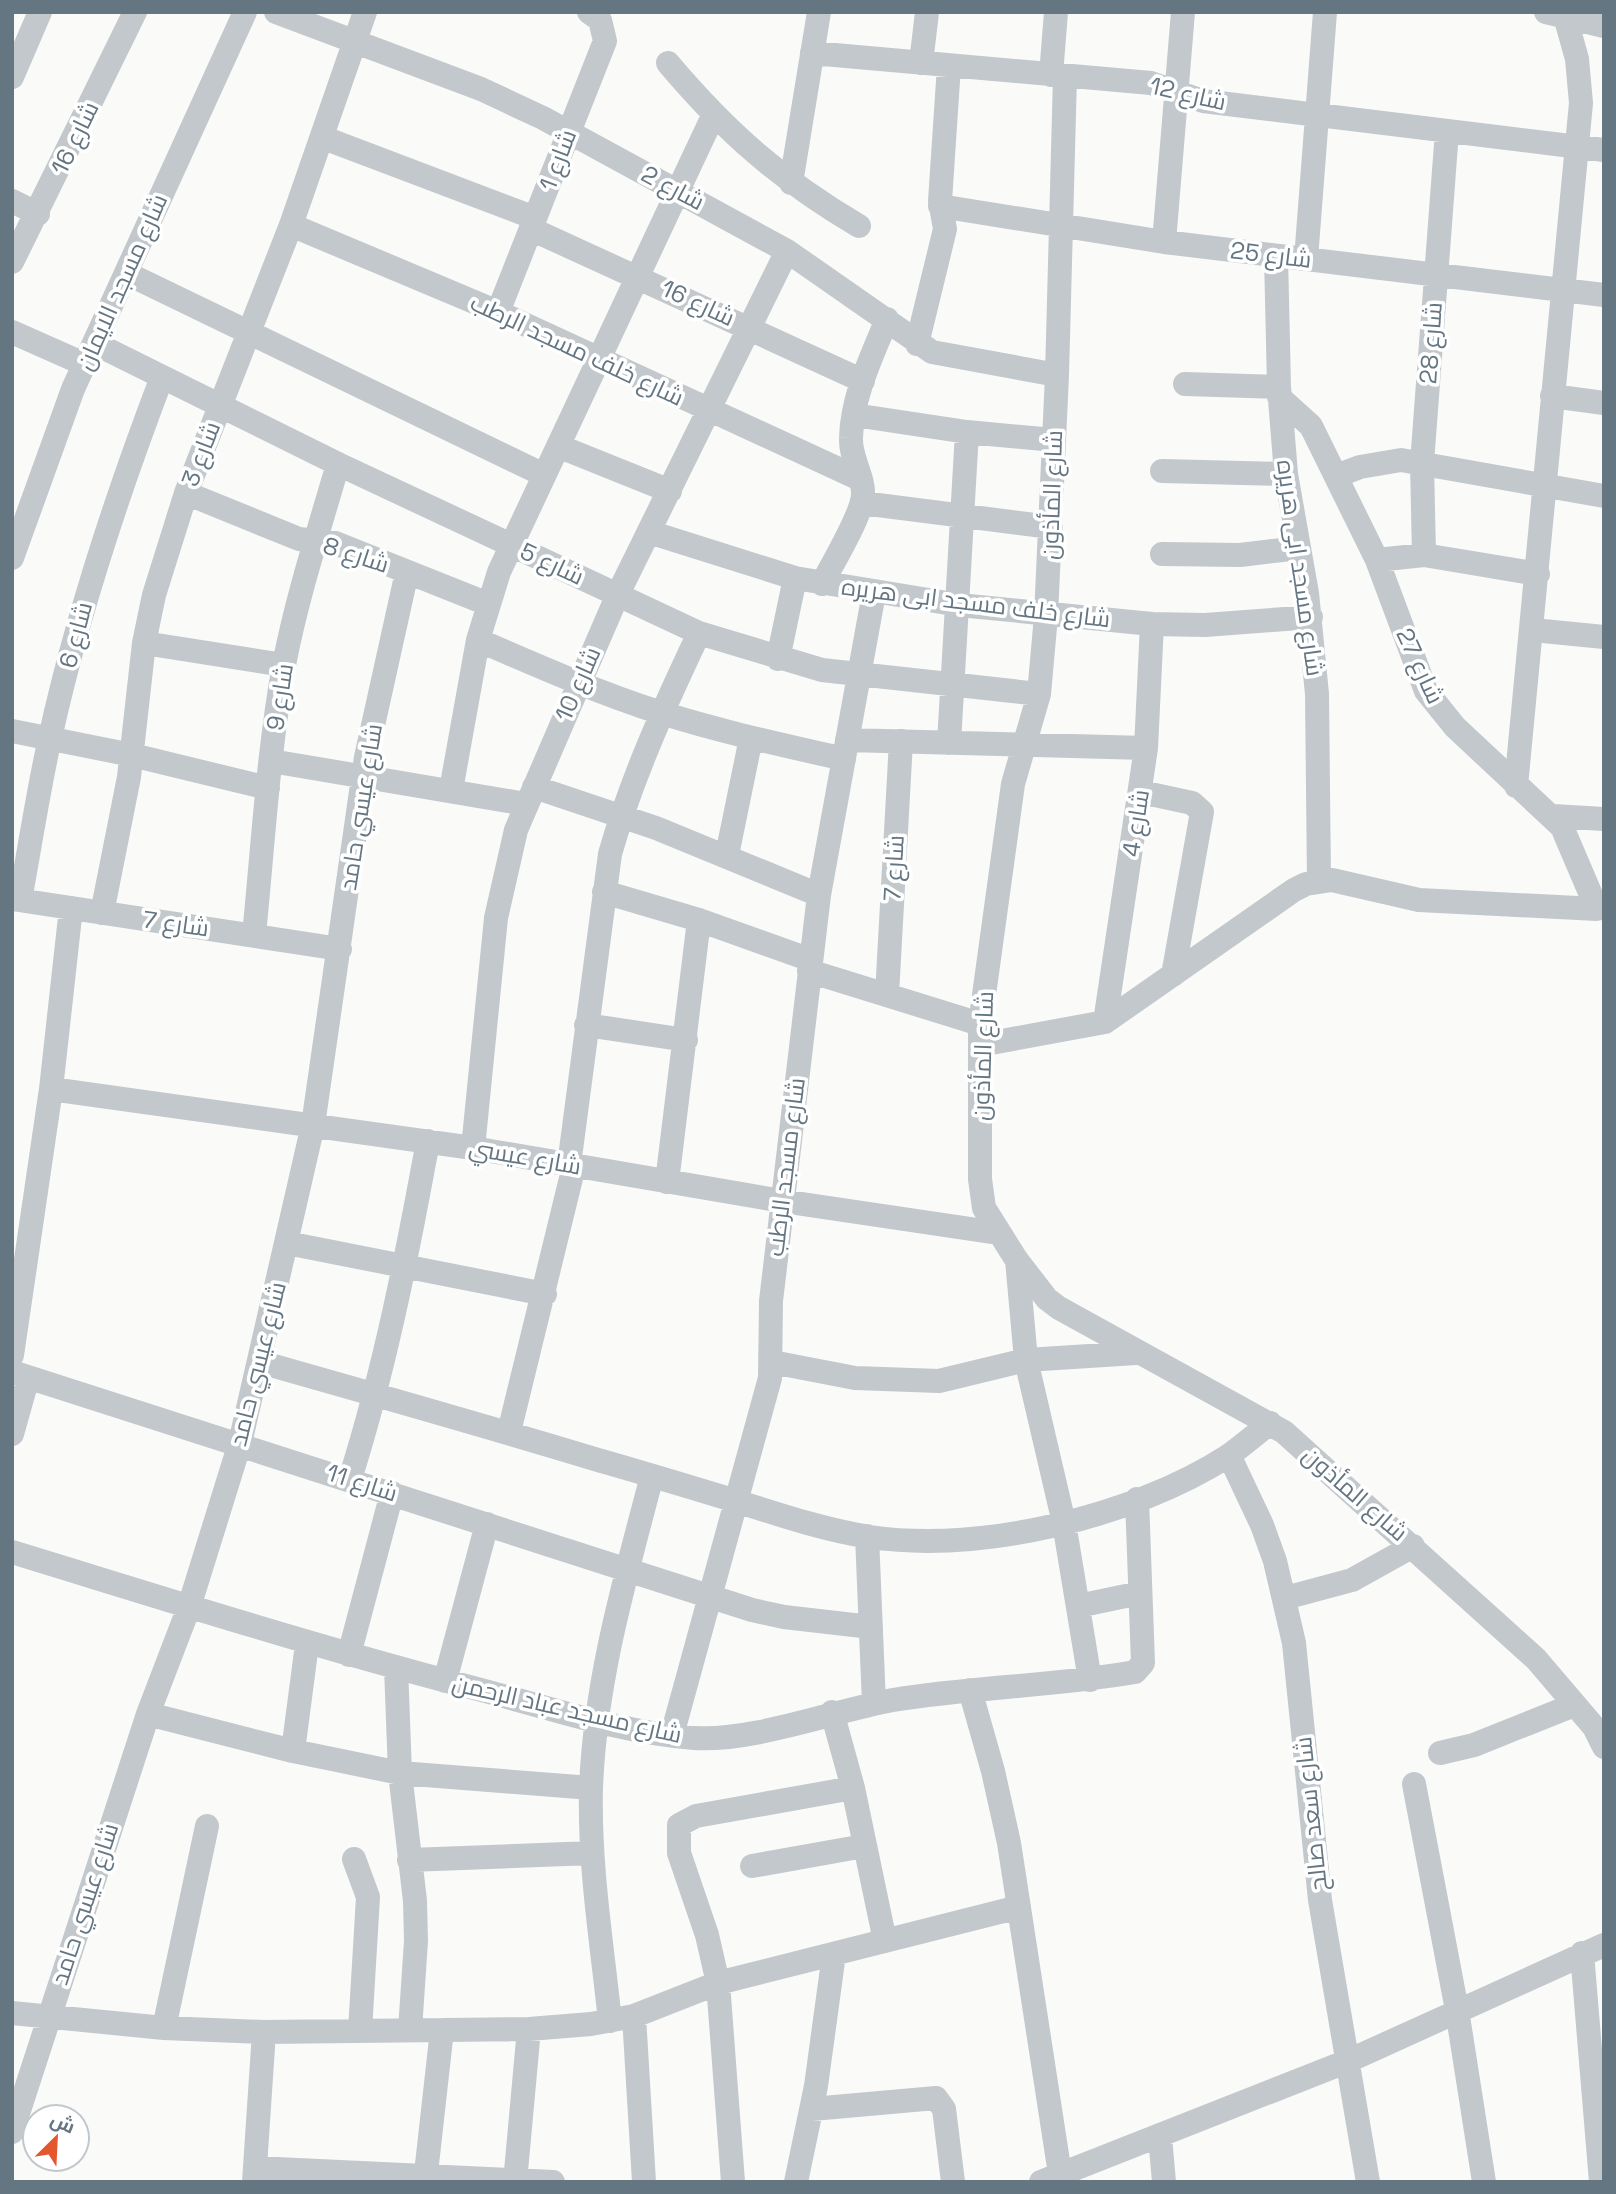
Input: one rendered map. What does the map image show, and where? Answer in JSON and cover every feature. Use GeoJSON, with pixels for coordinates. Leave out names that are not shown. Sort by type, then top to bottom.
{"type":"FeatureCollection","features":[{"type":"Feature","properties":{"kind":"street"},"geometry":{"type":"LineString","coordinates":[[12,77],[40,12]]}},
{"type":"Feature","properties":{"kind":"street","name":"شارع 16"},"geometry":{"type":"LineString","coordinates":[[12,262],[38,214],[135,12]]}},
{"type":"Feature","properties":{"kind":"street","name":"شارع مسجد الايمان"},"geometry":{"type":"LineString","coordinates":[[12,558],[89,354],[245,12]]}},
{"type":"Feature","properties":{"kind":"street","name":"شارع 2"},"geometry":{"type":"LineString","coordinates":[[276,12],[481,89],[569,132],[787,251],[887,319],[917,344],[946,356],[1057,375]]}},
{"type":"Feature","properties":{"kind":"street","name":"شارع 3"},"geometry":{"type":"LineString","coordinates":[[102,913],[132,755],[144,643],[154,595],[186,493],[324,138],[365,12]]}},
{"type":"Feature","properties":{"kind":"street","name":"شارع 1"},"geometry":{"type":"LineString","coordinates":[[498,312],[605,41],[600,20],[589,12]]}},
{"type":"Feature","properties":{"kind":"street"},"geometry":{"type":"LineString","coordinates":[[791,183],[819,12]]}},
{"type":"Feature","properties":{"kind":"street"},"geometry":{"type":"LineString","coordinates":[[920,63],[927,12]]}},
{"type":"Feature","properties":{"kind":"street","name":"شارع المأذون"},"geometry":{"type":"LineString","coordinates":[[1056,12],[1060,226],[1055,440],[1046,616],[1039,694],[1013,784],[980,1035],[981,1194],[990,1221],[1047,1299],[1136,1353],[1270,1423],[1413,1546],[1536,1659],[1594,1727],[1604,1747]]}},
{"type":"Feature","properties":{"kind":"street"},"geometry":{"type":"LineString","coordinates":[[1164,242],[1183,12]]}},
{"type":"Feature","properties":{"kind":"street"},"geometry":{"type":"LineString","coordinates":[[1306,259],[1325,12]]}},
{"type":"Feature","properties":{"kind":"street"},"geometry":{"type":"LineString","coordinates":[[1556,14],[1604,26]]}},
{"type":"Feature","properties":{"kind":"street"},"geometry":{"type":"LineString","coordinates":[[1516,786],[1533,630],[1552,396],[1581,103],[1577,59],[1556,14]]}},
{"type":"Feature","properties":{"kind":"street","name":"شارع 12"},"geometry":{"type":"LineString","coordinates":[[812,53],[1151,83],[1203,101],[1604,150]]}},
{"type":"Feature","properties":{"kind":"street"},"geometry":{"type":"LineString","coordinates":[[668,63],[713,116],[791,183],[859,226]]}},
{"type":"Feature","properties":{"kind":"street"},"geometry":{"type":"LineString","coordinates":[[917,344],[945,229],[940,206],[949,66]]}},
{"type":"Feature","properties":{"kind":"street"},"geometry":{"type":"LineString","coordinates":[[451,790],[478,640],[510,544],[713,116]]}},
{"type":"Feature","properties":{"kind":"street","name":"شارع 28"},"geometry":{"type":"LineString","coordinates":[[1424,555],[1422,463],[1447,131]]}},
{"type":"Feature","properties":{"kind":"street","name":"شارع 16"},"geometry":{"type":"LineString","coordinates":[[324,138],[533,224],[863,381]]}},
{"type":"Feature","properties":{"kind":"street"},"geometry":{"type":"LineString","coordinates":[[12,201],[38,214]]}},
{"type":"Feature","properties":{"kind":"street","name":"شارع 25"},"geometry":{"type":"LineString","coordinates":[[940,206],[1164,242],[1604,295]]}},
{"type":"Feature","properties":{"kind":"street","name":"شارع خلف مسجد الرطب"},"geometry":{"type":"LineString","coordinates":[[291,225],[498,312],[708,411],[861,491],[962,514],[1051,527]]}},
{"type":"Feature","properties":{"kind":"street","name":"شارع 10"},"geometry":{"type":"LineString","coordinates":[[473,1148],[500,890],[530,795],[618,594],[787,251]]}},
{"type":"Feature","properties":{"kind":"street","name":"شارع مسجد ابى هريره"},"geometry":{"type":"LineString","coordinates":[[1276,256],[1279,392],[1286,474],[1311,617],[1317,694],[1319,881]]}},
{"type":"Feature","properties":{"kind":"street"},"geometry":{"type":"LineString","coordinates":[[126,273],[249,335],[544,475]]}},
{"type":"Feature","properties":{"kind":"street"},"geometry":{"type":"LineString","coordinates":[[822,584],[861,491],[852,452],[854,415],[863,381],[887,319]]}},
{"type":"Feature","properties":{"kind":"street","name":"شارع 5"},"geometry":{"type":"LineString","coordinates":[[12,332],[162,377],[338,464],[699,632],[778,659],[859,677],[1039,694]]}},
{"type":"Feature","properties":{"kind":"street","name":"شارع 6"},"geometry":{"type":"LineString","coordinates":[[16,900],[50,738],[88,591],[162,377]]}},
{"type":"Feature","properties":{"kind":"street"},"geometry":{"type":"LineString","coordinates":[[1185,384],[1279,392]]}},
{"type":"Feature","properties":{"kind":"street","name":"شارع 27"},"geometry":{"type":"LineString","coordinates":[[1279,392],[1311,426],[1336,476],[1377,560],[1426,691],[1439,710],[1516,786],[1553,816],[1569,838],[1597,909],[1419,900],[1347,883],[1319,881]]}},
{"type":"Feature","properties":{"kind":"street"},"geometry":{"type":"LineString","coordinates":[[1552,396],[1604,403]]}},
{"type":"Feature","properties":{"kind":"street"},"geometry":{"type":"LineString","coordinates":[[854,415],[967,432],[1055,440]]}},
{"type":"Feature","properties":{"kind":"street"},"geometry":{"type":"LineString","coordinates":[[949,743],[967,432]]}},
{"type":"Feature","properties":{"kind":"street"},"geometry":{"type":"LineString","coordinates":[[558,446],[670,491]]}},
{"type":"Feature","properties":{"kind":"street"},"geometry":{"type":"LineString","coordinates":[[1336,476],[1369,465],[1401,460],[1604,496]]}},
{"type":"Feature","properties":{"kind":"street","name":"شارع 9"},"geometry":{"type":"LineString","coordinates":[[254,935],[271,761],[284,666],[297,605],[338,464]]}},
{"type":"Feature","properties":{"kind":"street"},"geometry":{"type":"LineString","coordinates":[[1162,471],[1286,474]]}},
{"type":"Feature","properties":{"kind":"street","name":"شارع 8"},"geometry":{"type":"LineString","coordinates":[[186,493],[299,539],[335,543],[488,604]]}},
{"type":"Feature","properties":{"kind":"street","name":"شارع خلف مسجد ابى هريره"},"geometry":{"type":"LineString","coordinates":[[649,532],[795,578],[959,605],[1046,616],[1152,624],[1205,625],[1311,617]]}},
{"type":"Feature","properties":{"kind":"street"},"geometry":{"type":"LineString","coordinates":[[1162,554],[1240,555],[1299,548]]}},
{"type":"Feature","properties":{"kind":"street"},"geometry":{"type":"LineString","coordinates":[[1377,560],[1424,555],[1538,574]]}},
{"type":"Feature","properties":{"kind":"street","name":"شارع عيسي حامد"},"geometry":{"type":"LineString","coordinates":[[12,2132],[148,1714],[189,1606],[240,1443],[313,1125],[363,776],[407,572]]}},
{"type":"Feature","properties":{"kind":"street"},"geometry":{"type":"LineString","coordinates":[[778,659],[795,578]]}},
{"type":"Feature","properties":{"kind":"street","name":"شارع مسجد الرطب"},"geometry":{"type":"LineString","coordinates":[[673,1735],[772,1362],[770,1316],[819,895],[874,593]]}},
{"type":"Feature","properties":{"kind":"street","name":"شارع 4"},"geometry":{"type":"LineString","coordinates":[[1105,1022],[1141,792],[1146,748],[1152,624]]}},
{"type":"Feature","properties":{"kind":"street"},"geometry":{"type":"LineString","coordinates":[[1533,630],[1604,636]]}},
{"type":"Feature","properties":{"kind":"street"},"geometry":{"type":"LineString","coordinates":[[509,1432],[545,1294],[572,1165],[586,1026],[604,892],[621,816],[662,713],[699,632]]}},
{"type":"Feature","properties":{"kind":"street"},"geometry":{"type":"LineString","coordinates":[[478,640],[577,683],[662,713],[751,738],[845,749],[901,741],[1146,748]]}},
{"type":"Feature","properties":{"kind":"street"},"geometry":{"type":"LineString","coordinates":[[144,643],[284,666]]}},
{"type":"Feature","properties":{"kind":"street"},"geometry":{"type":"LineString","coordinates":[[12,731],[132,755],[268,788]]}},
{"type":"Feature","properties":{"kind":"street"},"geometry":{"type":"LineString","coordinates":[[727,855],[751,738]]}},
{"type":"Feature","properties":{"kind":"street","name":"شارع 7"},"geometry":{"type":"LineString","coordinates":[[887,995],[901,741]]}},
{"type":"Feature","properties":{"kind":"street"},"geometry":{"type":"LineString","coordinates":[[271,761],[451,790],[530,795],[621,816],[727,855],[819,895]]}},
{"type":"Feature","properties":{"kind":"street"},"geometry":{"type":"LineString","coordinates":[[1141,792],[1192,803],[1202,812],[1173,975]]}},
{"type":"Feature","properties":{"kind":"street"},"geometry":{"type":"LineString","coordinates":[[1553,816],[1604,819]]}},
{"type":"Feature","properties":{"kind":"street"},"geometry":{"type":"LineString","coordinates":[[604,892],[699,920],[980,1035],[1105,1022],[1294,890],[1319,881]]}},
{"type":"Feature","properties":{"kind":"street","name":"شارع 7"},"geometry":{"type":"LineString","coordinates":[[16,900],[340,949]]}},
{"type":"Feature","properties":{"kind":"street"},"geometry":{"type":"LineString","coordinates":[[12,1355],[21,1241],[51,1089],[71,908]]}},
{"type":"Feature","properties":{"kind":"street"},"geometry":{"type":"LineString","coordinates":[[667,1182],[699,920]]}},
{"type":"Feature","properties":{"kind":"street"},"geometry":{"type":"LineString","coordinates":[[586,1026],[685,1040]]}},
{"type":"Feature","properties":{"kind":"street","name":"شارع عيسي"},"geometry":{"type":"LineString","coordinates":[[51,1089],[428,1141],[782,1201],[998,1233]]}},
{"type":"Feature","properties":{"kind":"street"},"geometry":{"type":"LineString","coordinates":[[350,1479],[376,1395],[405,1266],[428,1141]]}},
{"type":"Feature","properties":{"kind":"street"},"geometry":{"type":"LineString","coordinates":[[287,1243],[545,1294]]}},
{"type":"Feature","properties":{"kind":"street"},"geometry":{"type":"LineString","coordinates":[[1016,1259],[1026,1360],[1064,1523],[1090,1680]]}},
{"type":"Feature","properties":{"kind":"street"},"geometry":{"type":"LineString","coordinates":[[772,1362],[855,1377],[939,1381],[1026,1360],[1136,1353]]}},
{"type":"Feature","properties":{"kind":"street"},"geometry":{"type":"LineString","coordinates":[[260,1362],[509,1432],[737,1501],[867,1536],[928,1542],[961,1540],[1064,1523],[1137,1499],[1229,1455],[1270,1423]]}},
{"type":"Feature","properties":{"kind":"street"},"geometry":{"type":"LineString","coordinates":[[12,1434],[20,1374]]}},
{"type":"Feature","properties":{"kind":"street","name":"شارع 11"},"geometry":{"type":"LineString","coordinates":[[20,1374],[711,1596],[784,1617],[871,1627]]}},
{"type":"Feature","properties":{"kind":"street","name":"شارع سعد صالح"},"geometry":{"type":"LineString","coordinates":[[1229,1455],[1262,1525],[1286,1598],[1294,1643],[1320,1900],[1368,2182]]}},
{"type":"Feature","properties":{"kind":"street"},"geometry":{"type":"LineString","coordinates":[[644,2182],[622,2018],[592,1853],[592,1788],[597,1720],[614,1622],[652,1476]]}},
{"type":"Feature","properties":{"kind":"street"},"geometry":{"type":"LineString","coordinates":[[349,1655],[392,1493]]}},
{"type":"Feature","properties":{"kind":"street"},"geometry":{"type":"LineString","coordinates":[[1078,1606],[1140,1593],[1137,1499]]}},
{"type":"Feature","properties":{"kind":"street"},"geometry":{"type":"LineString","coordinates":[[445,1681],[487,1524]]}},
{"type":"Feature","properties":{"kind":"street"},"geometry":{"type":"LineString","coordinates":[[867,1536],[874,1704]]}},
{"type":"Feature","properties":{"kind":"street"},"geometry":{"type":"LineString","coordinates":[[1286,1598],[1352,1580],[1413,1546]]}},
{"type":"Feature","properties":{"kind":"street","name":"شارع مسجد عباد الرحمن"},"geometry":{"type":"LineString","coordinates":[[12,1552],[307,1644],[597,1720],[694,1738],[739,1736],[874,1704],[970,1690],[1090,1680],[1135,1672],[1143,1663],[1140,1593]]}},
{"type":"Feature","properties":{"kind":"street"},"geometry":{"type":"LineString","coordinates":[[293,1751],[307,1644]]}},
{"type":"Feature","properties":{"kind":"street"},"geometry":{"type":"LineString","coordinates":[[396,1667],[400,1773],[416,1941],[410,2030]]}},
{"type":"Feature","properties":{"kind":"street"},"geometry":{"type":"LineString","coordinates":[[970,1690],[1002,1807],[1019,1907],[1050,2178],[1349,2061],[1593,1949],[1601,2182]]}},
{"type":"Feature","properties":{"kind":"street"},"geometry":{"type":"LineString","coordinates":[[1440,1754],[1474,1745],[1574,1705]]}},
{"type":"Feature","properties":{"kind":"street"},"geometry":{"type":"LineString","coordinates":[[832,1712],[853,1788],[885,1941]]}},
{"type":"Feature","properties":{"kind":"street"},"geometry":{"type":"LineString","coordinates":[[148,1714],[293,1751],[400,1773],[592,1788]]}},
{"type":"Feature","properties":{"kind":"street"},"geometry":{"type":"LineString","coordinates":[[1414,1784],[1457,2010],[1484,2182]]}},
{"type":"Feature","properties":{"kind":"street"},"geometry":{"type":"LineString","coordinates":[[733,2182],[718,1983],[707,1935],[679,1853],[679,1825],[696,1816],[853,1788]]}},
{"type":"Feature","properties":{"kind":"street"},"geometry":{"type":"LineString","coordinates":[[164,2028],[207,1826]]}},
{"type":"Feature","properties":{"kind":"street"},"geometry":{"type":"LineString","coordinates":[[752,1866],[864,1846]]}},
{"type":"Feature","properties":{"kind":"street"},"geometry":{"type":"LineString","coordinates":[[410,1860],[592,1853]]}},
{"type":"Feature","properties":{"kind":"street"},"geometry":{"type":"LineString","coordinates":[[354,1859],[363,1877],[368,1907],[360,2031]]}},
{"type":"Feature","properties":{"kind":"street"},"geometry":{"type":"LineString","coordinates":[[12,2013],[164,2028],[264,2032],[529,2029],[622,2018],[718,1983],[1019,1907]]}},
{"type":"Feature","properties":{"kind":"street"},"geometry":{"type":"LineString","coordinates":[[796,2182],[811,2109],[834,1954]]}},
{"type":"Feature","properties":{"kind":"street"},"geometry":{"type":"LineString","coordinates":[[515,2181],[529,2029]]}},
{"type":"Feature","properties":{"kind":"street"},"geometry":{"type":"LineString","coordinates":[[425,2179],[442,2030]]}},
{"type":"Feature","properties":{"kind":"street"},"geometry":{"type":"LineString","coordinates":[[264,2032],[254,2175],[553,2182]]}},
{"type":"Feature","properties":{"kind":"street"},"geometry":{"type":"LineString","coordinates":[[811,2109],[936,2098],[944,2109],[953,2182]]}},
{"type":"Feature","properties":{"kind":"street"},"geometry":{"type":"LineString","coordinates":[[1160,2137],[1164,2182]]}}]}
